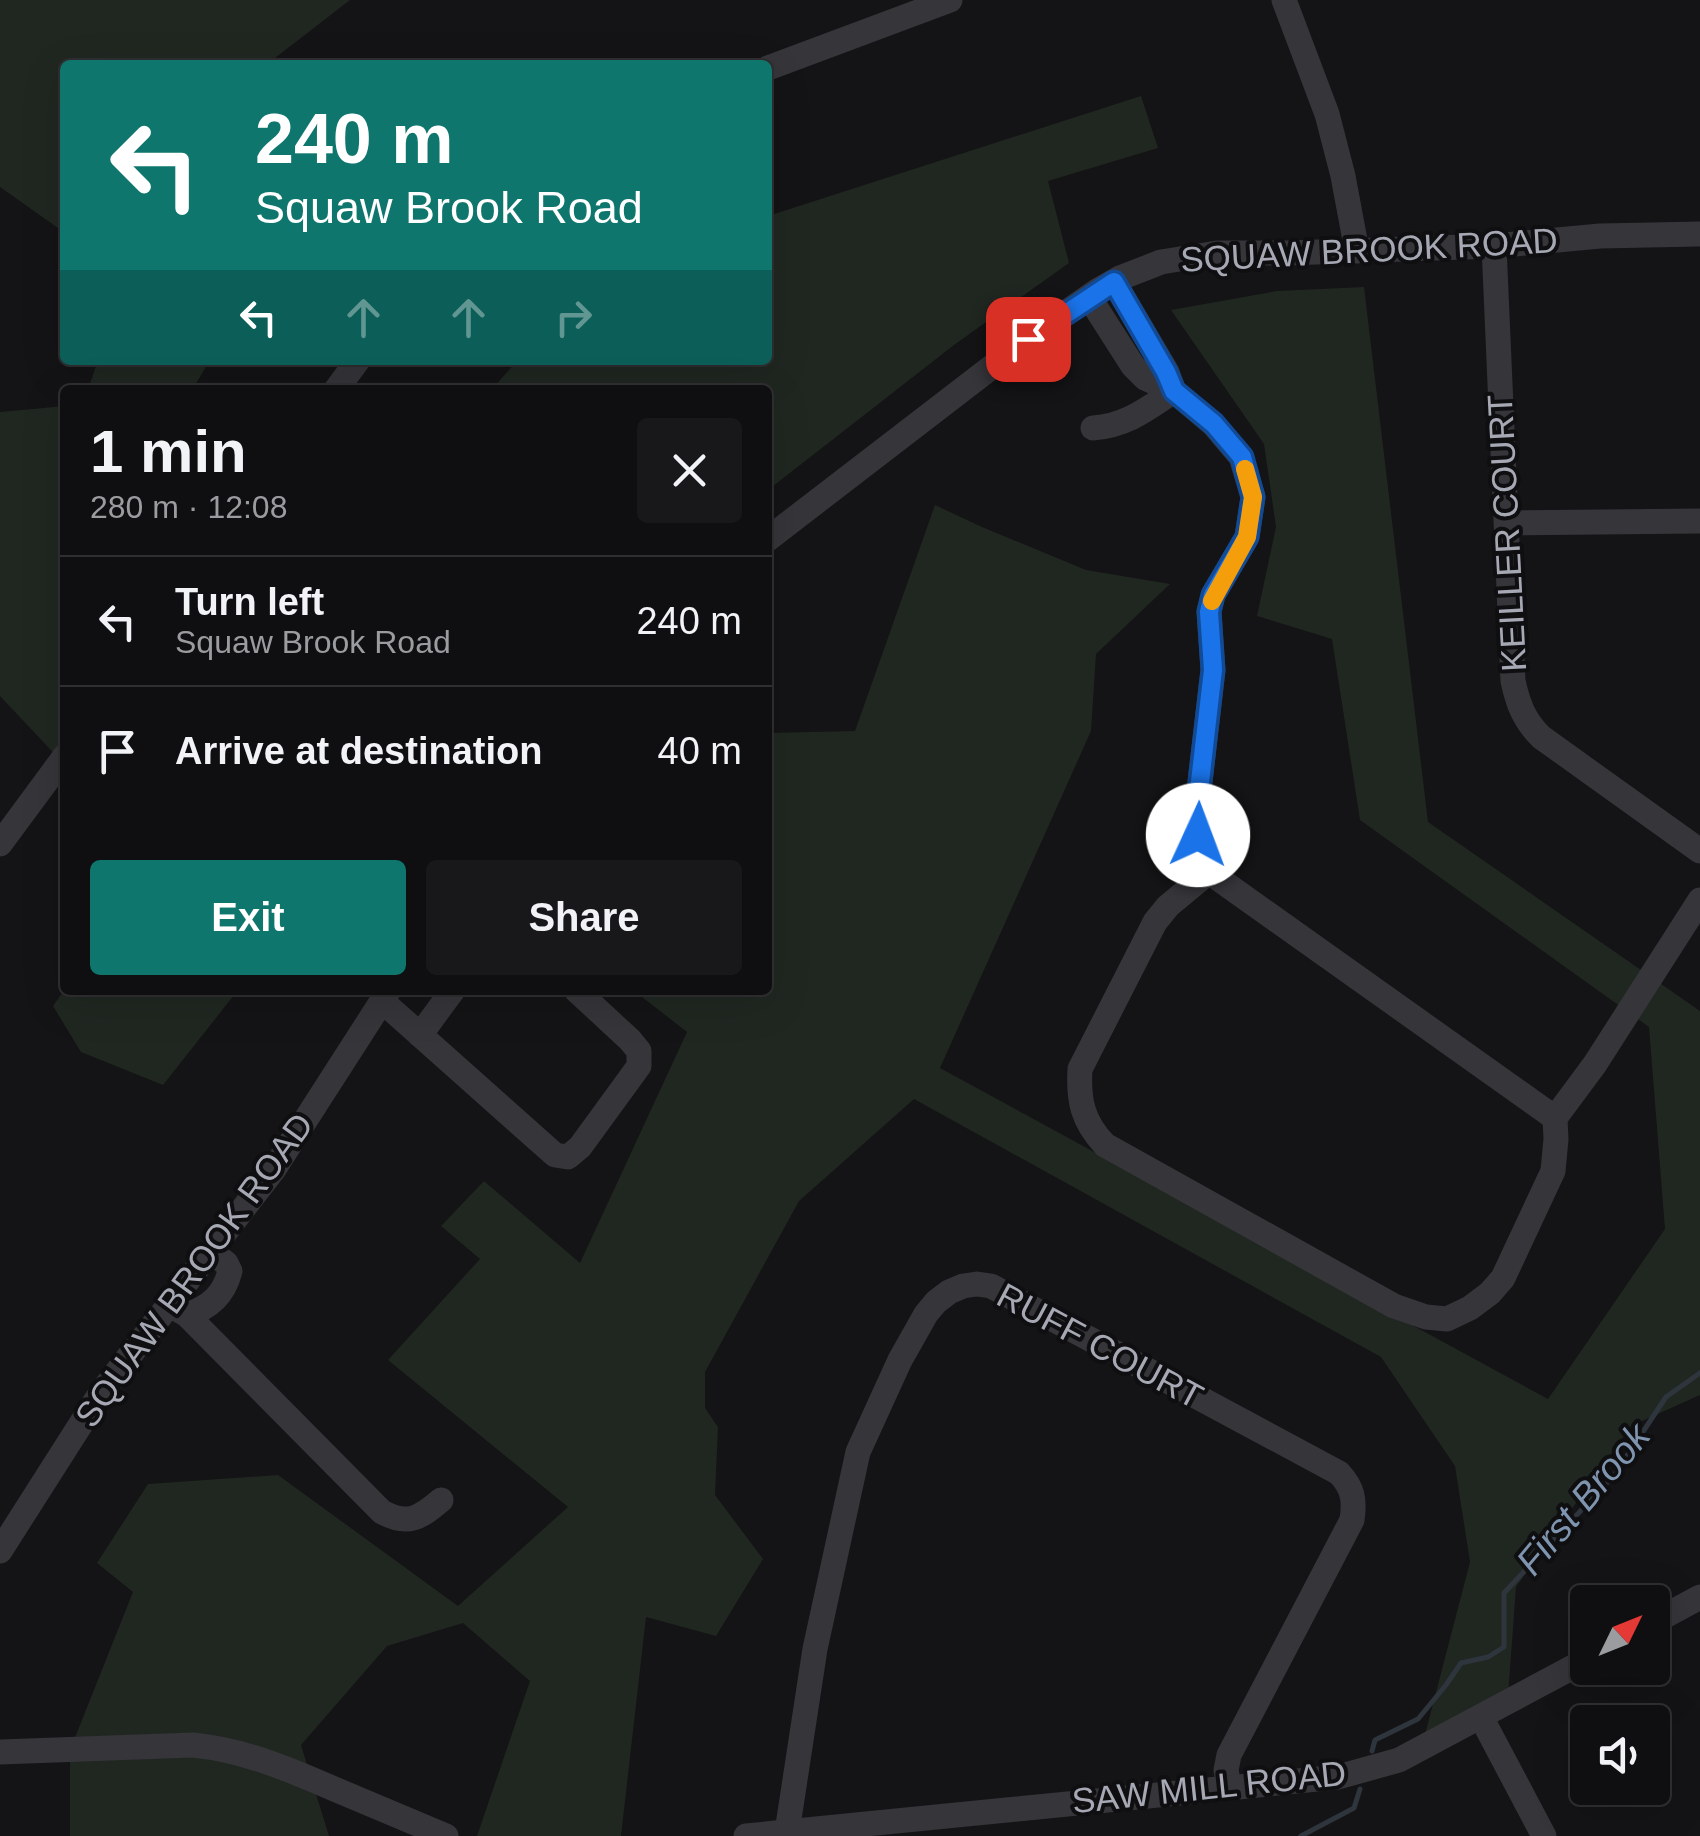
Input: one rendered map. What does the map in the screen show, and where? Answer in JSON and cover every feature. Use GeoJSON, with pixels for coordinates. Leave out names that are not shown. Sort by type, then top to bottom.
{"type":"FeatureCollection","features":[{"type":"Feature","properties":{"kind":"street"},"geometry":{"type":"LineString","coordinates":[[772,67],[950,0]]}},
{"type":"Feature","properties":{"kind":"street"},"geometry":{"type":"LineString","coordinates":[[1284,0],[1327,114],[1356,250]]}},
{"type":"Feature","properties":{"kind":"street","name":"SQUAW BROOK ROAD"},"geometry":{"type":"LineString","coordinates":[[772,535],[984,371],[1089,297],[1142,268],[1185,256],[1218,253],[1494,246],[1600,236],[1700,234]]}},
{"type":"Feature","properties":{"kind":"street","name":"KEILLER COURT"},"geometry":{"type":"LineString","coordinates":[[1494,246],[1513,682],[1522,714],[1541,737],[1700,850]]}},
{"type":"Feature","properties":{"kind":"street"},"geometry":{"type":"LineString","coordinates":[[1114,282],[1174,391]]}},
{"type":"Feature","properties":{"kind":"street"},"geometry":{"type":"LineString","coordinates":[[1089,297],[1144,378],[1174,391],[1214,424],[1242,457],[1253,497],[1247,537],[1213,595],[1209,612],[1213,670],[1198,799],[1198,835],[1209,872],[1554,1118]]}},
{"type":"Feature","properties":{"kind":"street"},"geometry":{"type":"LineString","coordinates":[[1093,428],[1113,427],[1130,420],[1174,391]]}},
{"type":"Feature","properties":{"kind":"street"},"geometry":{"type":"LineString","coordinates":[[1507,524],[1700,521]]}},
{"type":"Feature","properties":{"kind":"street"},"geometry":{"type":"LineString","coordinates":[[0,844],[60,763]]}},
{"type":"Feature","properties":{"kind":"street"},"geometry":{"type":"LineString","coordinates":[[1209,872],[1155,922],[1080,1069],[1078,1091],[1090,1129],[1105,1146],[1394,1306],[1426,1318],[1446,1319],[1470,1308],[1503,1278],[1553,1170],[1554,1118],[1596,1064],[1700,900]]}},
{"type":"Feature","properties":{"kind":"street"},"geometry":{"type":"LineString","coordinates":[[420,1034],[449,995]]}},
{"type":"Feature","properties":{"kind":"street"},"geometry":{"type":"LineString","coordinates":[[386,996],[420,1034],[556,1155],[568,1157],[580,1147],[639,1066],[639,1052],[630,1040],[581,995]]}},
{"type":"Feature","properties":{"kind":"street","name":"SQUAW BROOK ROAD"},"geometry":{"type":"LineString","coordinates":[[0,1551],[100,1394],[179,1310],[212,1252],[274,1169],[386,996]]}},
{"type":"Feature","properties":{"kind":"street","name":"RUFF COURT"},"geometry":{"type":"LineString","coordinates":[[787,1832],[816,1649],[858,1452],[926,1314],[949,1292],[977,1284],[990,1286],[1339,1473],[1352,1491],[1352,1520],[1229,1755],[1228,1786]]}},
{"type":"Feature","properties":{"kind":"street"},"geometry":{"type":"LineString","coordinates":[[179,1310],[382,1512],[409,1520],[441,1500]]}},
{"type":"Feature","properties":{"kind":"street"},"geometry":{"type":"LineString","coordinates":[[1670,1613],[1700,1597]]}},
{"type":"Feature","properties":{"kind":"street","name":"SAW MILL ROAD"},"geometry":{"type":"LineString","coordinates":[[746,1836],[983,1824],[1228,1786],[1338,1776],[1399,1760],[1570,1669]]}},
{"type":"Feature","properties":{"kind":"street"},"geometry":{"type":"LineString","coordinates":[[1481,1718],[1544,1836]]}},
{"type":"Feature","properties":{"kind":"street"},"geometry":{"type":"LineString","coordinates":[[0,1752],[193,1744],[224,1748],[287,1769],[446,1836]]}},
{"type":"Feature","properties":{"kind":"shaded area"},"geometry":{"type":"Polygon","coordinates":[[[0,0],[350,0],[272,60],[60,60],[60,229],[0,187],[0,0]]]}},
{"type":"Feature","properties":{"kind":"shaded area"},"geometry":{"type":"Polygon","coordinates":[[[1141,96],[1158,148],[1048,181],[1069,263],[954,345],[772,487],[772,385],[496,385],[514,365],[772,365],[772,215],[1141,96]]]}},
{"type":"Feature","properties":{"kind":"shaded area"},"geometry":{"type":"Polygon","coordinates":[[[1364,287],[1428,822],[1700,1011],[1700,1395],[1631,1426],[1516,1587],[1508,1696],[1422,1746],[1470,1562],[1455,1466],[1381,1357],[914,1099],[799,1201],[705,1372],[705,1408],[718,1427],[715,1495],[763,1559],[716,1636],[646,1617],[621,1836],[477,1836],[530,1681],[463,1623],[387,1646],[301,1745],[329,1836],[70,1836],[70,1750],[133,1592],[97,1563],[148,1484],[278,1475],[458,1606],[568,1507],[388,1360],[480,1259],[441,1226],[484,1181],[580,1263],[687,1032],[639,995],[772,995],[772,733],[855,731],[935,505],[1086,570],[1170,584],[1096,654],[1091,731],[940,1068],[1548,1399],[1665,1229],[1649,1027],[1360,820],[1332,639],[1257,616],[1276,527],[1264,444],[1171,310],[1277,291],[1364,287]]]}},
{"type":"Feature","properties":{"kind":"shaded area"},"geometry":{"type":"Polygon","coordinates":[[[96,365],[207,365],[195,385],[90,385],[96,365]]]}},
{"type":"Feature","properties":{"kind":"shaded area"},"geometry":{"type":"Polygon","coordinates":[[[60,406],[60,760],[0,696],[0,412],[60,406]]]}},
{"type":"Feature","properties":{"kind":"shaded area"},"geometry":{"type":"Polygon","coordinates":[[[61,995],[234,995],[163,1085],[81,1052],[53,1006],[61,995]]]}},
{"type":"Feature","properties":{"kind":"waterway","name":"First Brook"},"geometry":{"type":"LineString","coordinates":[[1372,1751],[1375,1740],[1418,1719],[1461,1663],[1488,1657],[1504,1647],[1504,1593],[1615,1474],[1666,1397],[1700,1373]]}},
{"type":"Feature","properties":{"kind":"waterway","name":"First Brook"},"geometry":{"type":"LineString","coordinates":[[1301,1836],[1354,1808],[1360,1789]]}},
{"type":"Feature","properties":{"kind":"slow traffic"},"geometry":{"type":"LineString","coordinates":[[1212,601],[1247,537],[1253,497],[1245,469]]}},
{"type":"Feature","properties":{"kind":"route"},"geometry":{"type":"LineString","coordinates":[[1028,339],[1114,282],[1174,391],[1214,424],[1242,457],[1253,497],[1247,537],[1213,595],[1209,612],[1213,670],[1198,799],[1198,835]]}}]}
